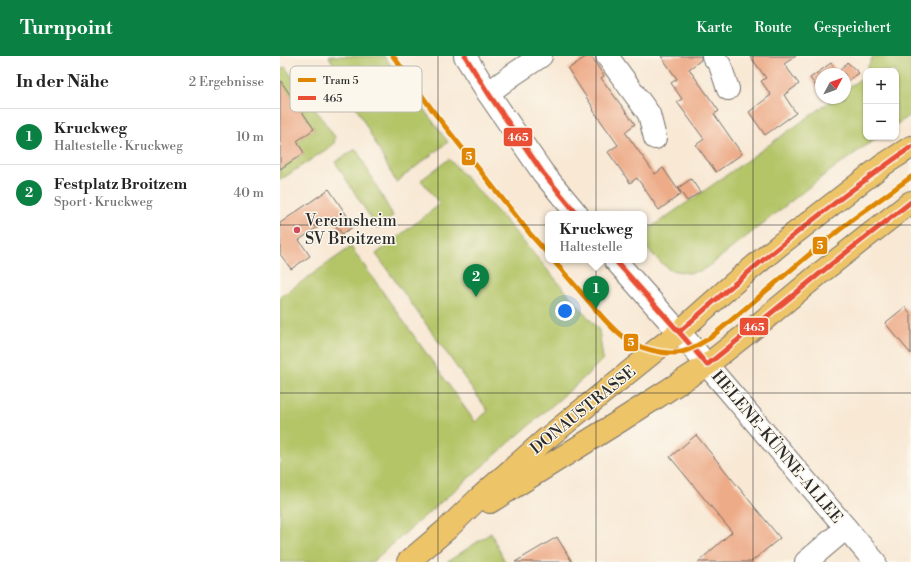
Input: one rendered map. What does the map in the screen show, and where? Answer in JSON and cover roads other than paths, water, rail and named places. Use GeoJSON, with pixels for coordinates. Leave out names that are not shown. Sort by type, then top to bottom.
{"type":"FeatureCollection","features":[{"type":"Feature","properties":{"kind":"main road","name":"DONAUSTRASSE"},"geometry":{"type":"LineString","coordinates":[[408,562],[447,529],[478,499],[546,439],[679,332],[777,247],[883,166],[911,147]]}},
{"type":"Feature","properties":{"kind":"main road","name":"DONAUSTRASSE"},"geometry":{"type":"LineString","coordinates":[[447,529],[614,426],[707,365],[911,202]]}},
{"type":"Feature","properties":{"kind":"street"},"geometry":{"type":"LineString","coordinates":[[465,56],[488,93],[543,173],[575,211]]}},
{"type":"Feature","properties":{"kind":"street"},"geometry":{"type":"LineString","coordinates":[[488,93],[541,56]]}},
{"type":"Feature","properties":{"kind":"street"},"geometry":{"type":"LineString","coordinates":[[607,56],[649,114],[655,138]]}},
{"type":"Feature","properties":{"kind":"street"},"geometry":{"type":"LineString","coordinates":[[713,56],[720,65],[728,89]]}},
{"type":"Feature","properties":{"kind":"street","name":"HELENE-KÜNNE-ALLEE"},"geometry":{"type":"LineString","coordinates":[[618,263],[679,332],[875,562]]}},
{"type":"Feature","properties":{"kind":"street"},"geometry":{"type":"LineString","coordinates":[[806,562],[846,528]]}},
{"type":"Feature","properties":{"kind":"tram line","name":"5"},"geometry":{"type":"LineString","coordinates":[[393,56],[400,66]]}},
{"type":"Feature","properties":{"kind":"tram line","name":"5"},"geometry":{"type":"LineString","coordinates":[[422,96],[531,235],[545,251]]}},
{"type":"Feature","properties":{"kind":"tram line","name":"5"},"geometry":{"type":"LineString","coordinates":[[556,263],[602,317],[624,338],[636,345],[660,352],[682,352],[693,348],[710,338],[823,243],[911,177]]}},
{"type":"Feature","properties":{"kind":"place","name":"Vereinsheim SV Broitzem"},"geometry":{"type":"Point","coordinates":[297,230]}},
{"type":"Feature","properties":{"kind":"place","name":"Festplatz Broitzem"},"geometry":{"type":"Point","coordinates":[476,297]}},
{"type":"Feature","properties":{"kind":"place","name":"Kruckweg"},"geometry":{"type":"Point","coordinates":[596,309]}}]}
